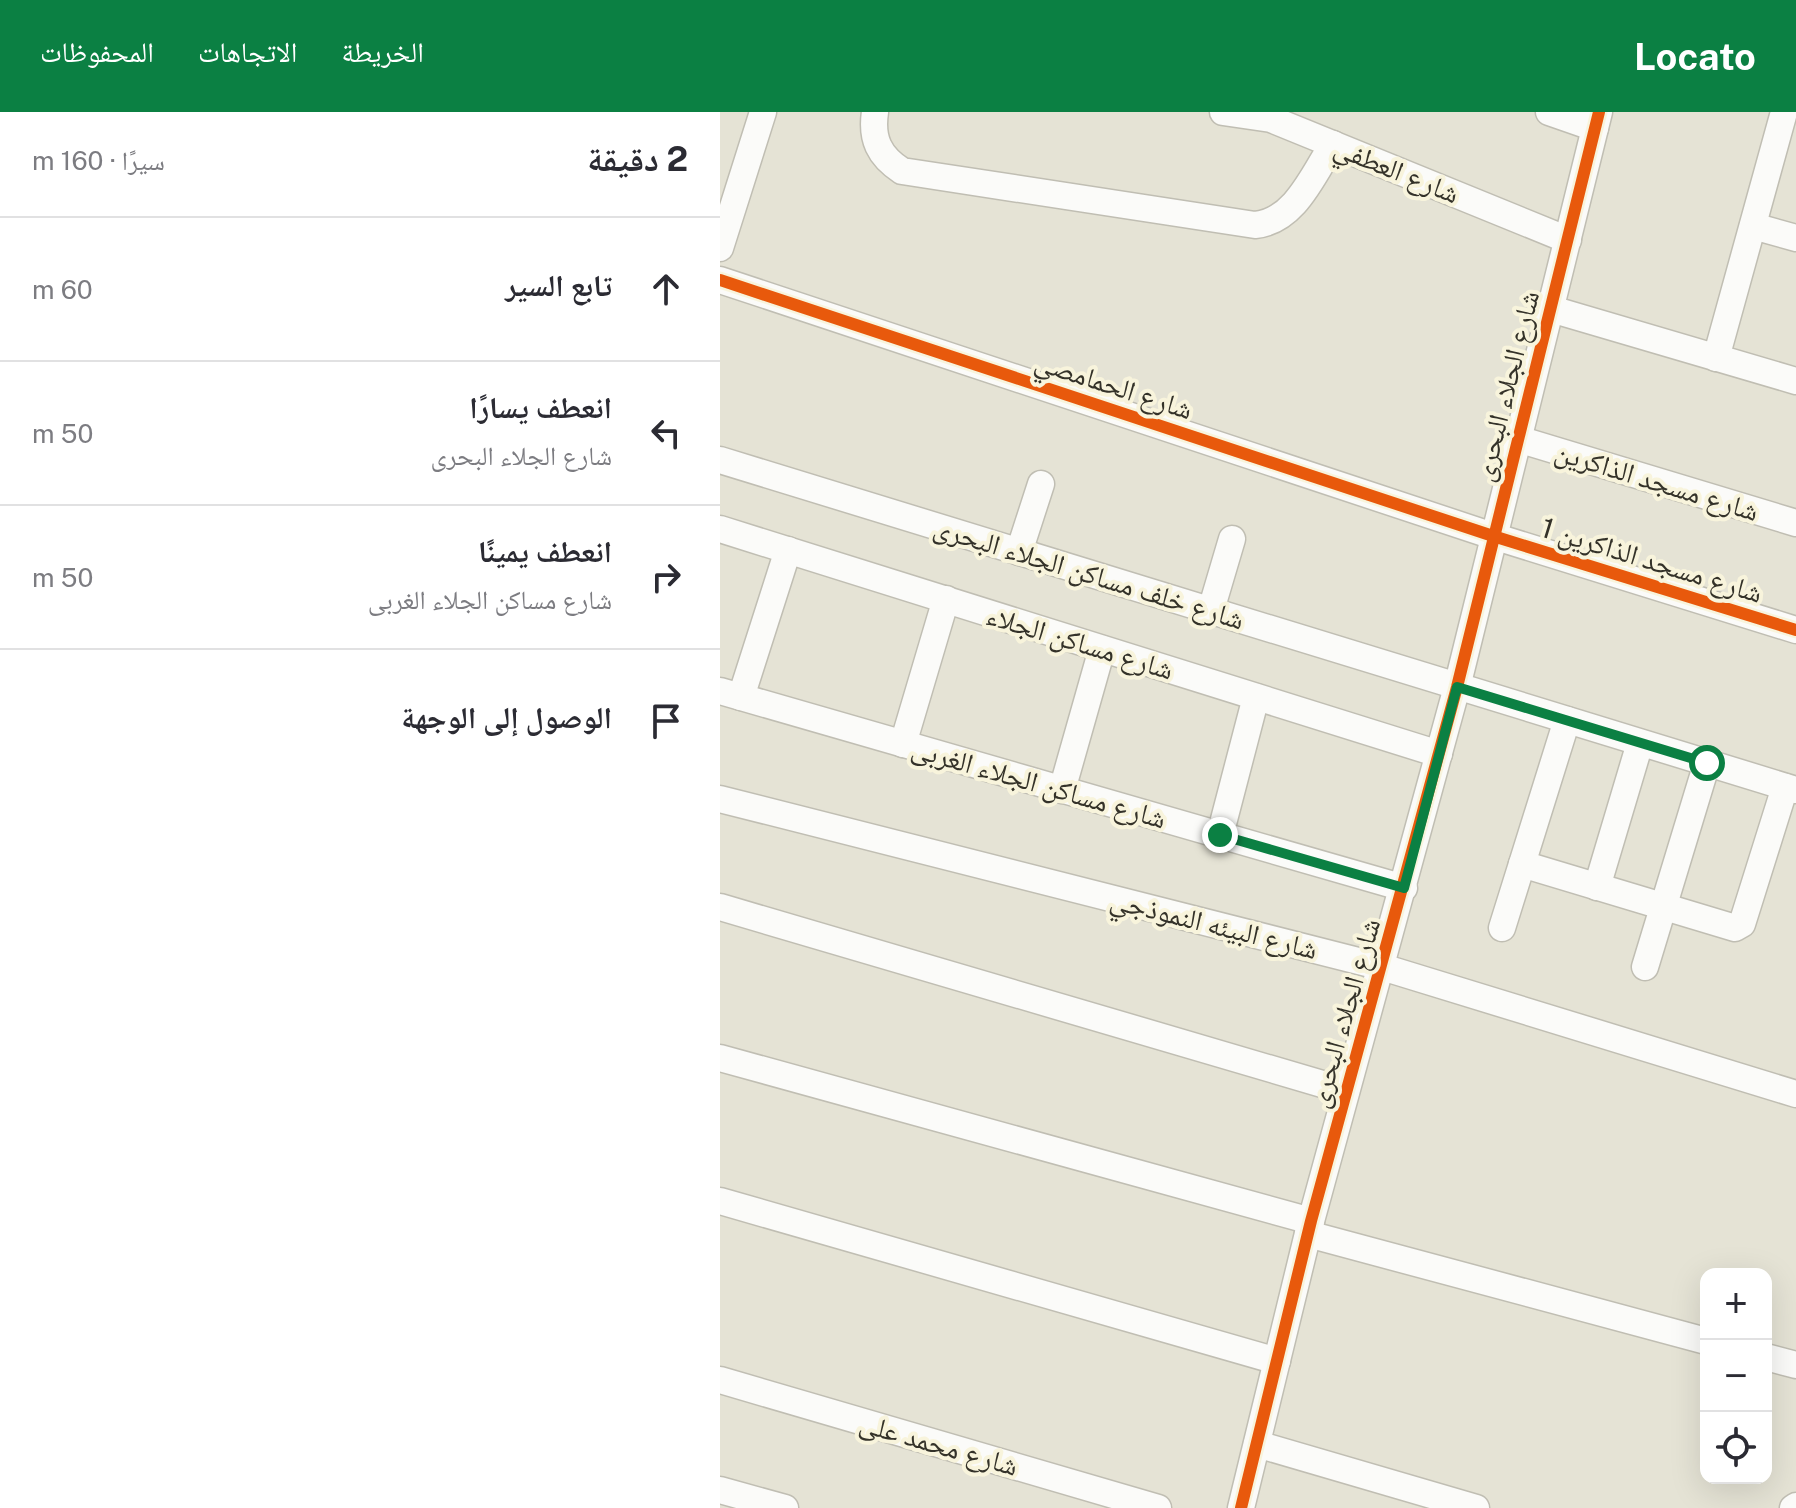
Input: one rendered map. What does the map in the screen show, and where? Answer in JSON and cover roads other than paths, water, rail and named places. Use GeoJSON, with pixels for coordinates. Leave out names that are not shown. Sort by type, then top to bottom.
{"type":"FeatureCollection","features":[{"type":"Feature","properties":{"kind":"street"},"geometry":{"type":"LineString","coordinates":[[720,248],[763,112]]}},
{"type":"Feature","properties":{"kind":"street"},"geometry":{"type":"LineString","coordinates":[[875,112],[875,140],[881,153],[902,171],[1255,225],[1275,221],[1291,208],[1333,144]]}},
{"type":"Feature","properties":{"kind":"street","name":"شارع العطفي"},"geometry":{"type":"LineString","coordinates":[[1223,112],[1272,116],[1568,240]]}},
{"type":"Feature","properties":{"kind":"street"},"geometry":{"type":"LineString","coordinates":[[1549,112],[1597,120]]}},
{"type":"Feature","properties":{"kind":"street"},"geometry":{"type":"LineString","coordinates":[[1716,358],[1784,112]]}},
{"type":"Feature","properties":{"kind":"street","name":"شارع الجلاء البحرى"},"geometry":{"type":"LineString","coordinates":[[1241,1508],[1346,1091],[1457,687],[1597,120]]}},
{"type":"Feature","properties":{"kind":"street"},"geometry":{"type":"LineString","coordinates":[[1753,226],[1796,238]]}},
{"type":"Feature","properties":{"kind":"street","name":"شارع الحمامصي"},"geometry":{"type":"LineString","coordinates":[[720,280],[1493,536]]}},
{"type":"Feature","properties":{"kind":"street"},"geometry":{"type":"LineString","coordinates":[[1551,309],[1796,381]]}},
{"type":"Feature","properties":{"kind":"street","name":"شارع مسجد الذاكرين"},"geometry":{"type":"LineString","coordinates":[[1518,439],[1796,523]]}},
{"type":"Feature","properties":{"kind":"street","name":"شارع خلف مساكن الجلاء البحرى"},"geometry":{"type":"LineString","coordinates":[[720,460],[1791,788]]}},
{"type":"Feature","properties":{"kind":"street"},"geometry":{"type":"LineString","coordinates":[[1019,552],[1041,484]]}},
{"type":"Feature","properties":{"kind":"street","name":"شارع مساكن الجلاء"},"geometry":{"type":"LineString","coordinates":[[720,529],[1439,754]]}},
{"type":"Feature","properties":{"kind":"street","name":"شارع مسجد الذاكرين 1"},"geometry":{"type":"LineString","coordinates":[[1493,536],[1796,630]]}},
{"type":"Feature","properties":{"kind":"street"},"geometry":{"type":"LineString","coordinates":[[1211,610],[1232,539]]}},
{"type":"Feature","properties":{"kind":"street"},"geometry":{"type":"LineString","coordinates":[[731,694],[788,550]]}},
{"type":"Feature","properties":{"kind":"street"},"geometry":{"type":"LineString","coordinates":[[903,744],[946,599]]}},
{"type":"Feature","properties":{"kind":"street"},"geometry":{"type":"LineString","coordinates":[[1062,790],[1102,649]]}},
{"type":"Feature","properties":{"kind":"street","name":"شارع مساكن الجلاء الغربى"},"geometry":{"type":"LineString","coordinates":[[731,694],[1404,888]]}},
{"type":"Feature","properties":{"kind":"street"},"geometry":{"type":"LineString","coordinates":[[1220,835],[1256,697]]}},
{"type":"Feature","properties":{"kind":"street"},"geometry":{"type":"LineString","coordinates":[[1502,928],[1567,720]]}},
{"type":"Feature","properties":{"kind":"street"},"geometry":{"type":"LineString","coordinates":[[1597,887],[1640,743]]}},
{"type":"Feature","properties":{"kind":"street"},"geometry":{"type":"LineString","coordinates":[[1645,967],[1707,763]]}},
{"type":"Feature","properties":{"kind":"street"},"geometry":{"type":"LineString","coordinates":[[1522,864],[1730,928],[1739,927],[1791,788]]}},
{"type":"Feature","properties":{"kind":"street","name":"شارع البيئه النموذجي"},"geometry":{"type":"LineString","coordinates":[[720,799],[1382,967],[1796,1094]]}},
{"type":"Feature","properties":{"kind":"street"},"geometry":{"type":"LineString","coordinates":[[720,907],[1346,1091]]}},
{"type":"Feature","properties":{"kind":"street"},"geometry":{"type":"LineString","coordinates":[[720,1058],[1702,1340]]}},
{"type":"Feature","properties":{"kind":"street"},"geometry":{"type":"LineString","coordinates":[[720,1201],[1277,1361]]}},
{"type":"Feature","properties":{"kind":"street"},"geometry":{"type":"LineString","coordinates":[[1772,1359],[1796,1365]]}},
{"type":"Feature","properties":{"kind":"street","name":"شارع محمد على"},"geometry":{"type":"LineString","coordinates":[[720,1380],[1158,1508]]}},
{"type":"Feature","properties":{"kind":"street"},"geometry":{"type":"LineString","coordinates":[[1257,1444],[1476,1508]]}},
{"type":"Feature","properties":{"kind":"street"},"geometry":{"type":"LineString","coordinates":[[720,1490],[785,1508]]}}]}
